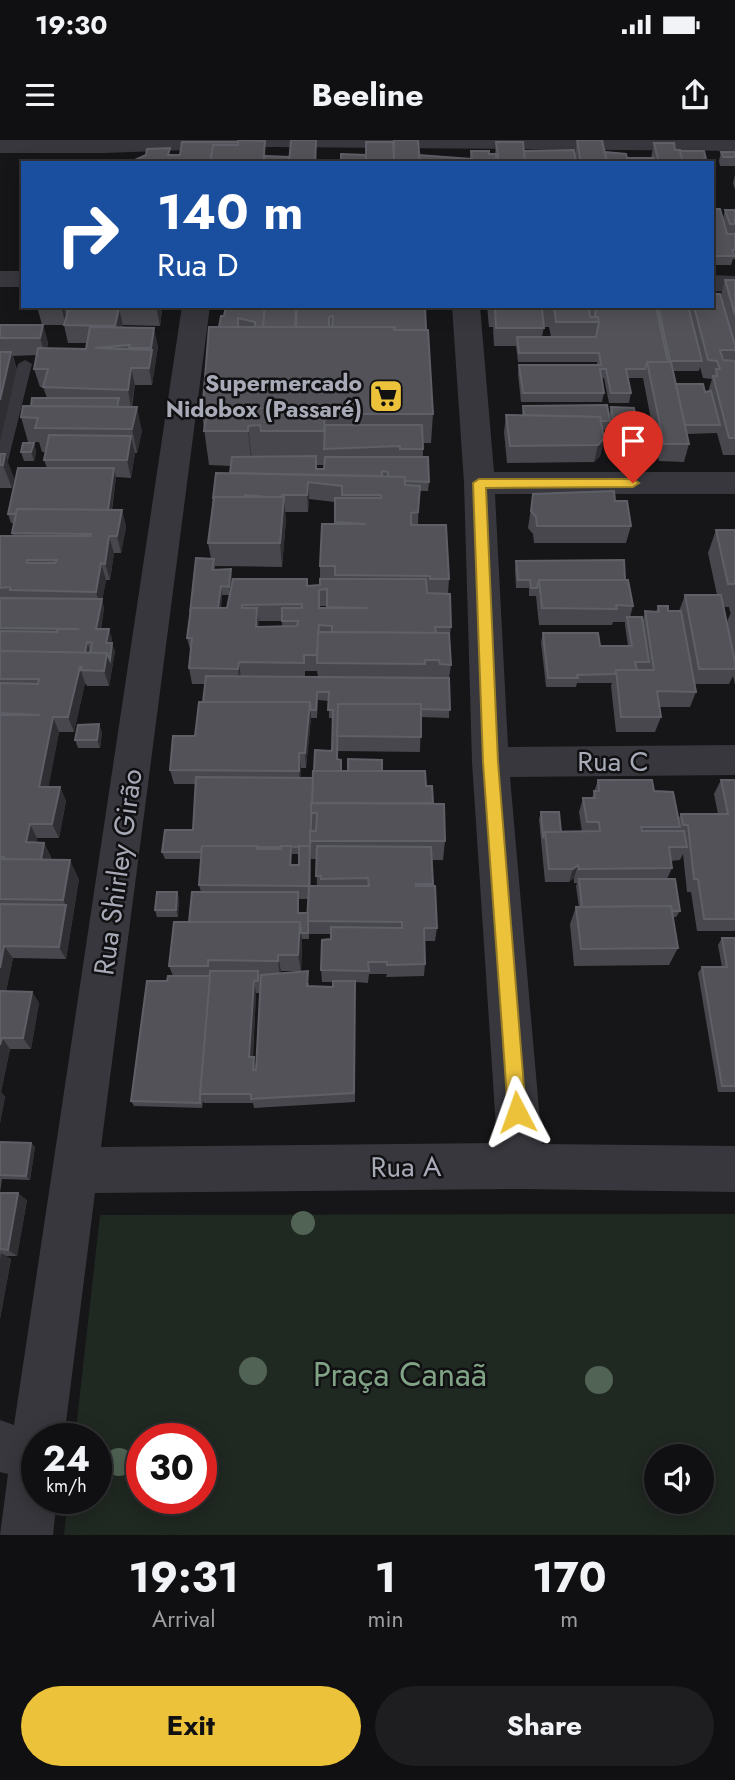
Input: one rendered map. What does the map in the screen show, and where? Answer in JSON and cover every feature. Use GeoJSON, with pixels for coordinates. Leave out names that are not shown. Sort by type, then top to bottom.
{"type":"FeatureCollection","features":[{"type":"Feature","properties":{"kind":"street"},"geometry":{"type":"LineString","coordinates":[[0,146],[102,154],[271,140],[735,144]]}},
{"type":"Feature","properties":{"kind":"street"},"geometry":{"type":"LineString","coordinates":[[0,279],[21,279]]}},
{"type":"Feature","properties":{"kind":"street"},"geometry":{"type":"LineString","coordinates":[[714,284],[735,284]]}},
{"type":"Feature","properties":{"kind":"street","name":"Rua Shirley Girão"},"geometry":{"type":"LineString","coordinates":[[32,1423],[77,1170],[196,308]]}},
{"type":"Feature","properties":{"kind":"street"},"geometry":{"type":"LineString","coordinates":[[466,308],[479,483],[490,762],[521,1166]]}},
{"type":"Feature","properties":{"kind":"street"},"geometry":{"type":"LineString","coordinates":[[479,483],[735,483]]}},
{"type":"Feature","properties":{"kind":"street","name":"Rua C"},"geometry":{"type":"LineString","coordinates":[[490,762],[735,760]]}},
{"type":"Feature","properties":{"kind":"street","name":"Rua A"},"geometry":{"type":"LineString","coordinates":[[77,1170],[521,1166],[735,1169]]}},
{"type":"Feature","properties":{"kind":"street","name":"Rua Shirley Girão"},"geometry":{"type":"LineString","coordinates":[[26,1514],[26,1535]]}},
{"type":"Feature","properties":{"kind":"lane"},"geometry":{"type":"LineString","coordinates":[[0,461],[25,364]]}},
{"type":"Feature","properties":{"kind":"green space","name":"Praça Canaã"},"geometry":{"type":"Polygon","coordinates":[[[735,1214],[735,1535],[64,1535],[66,1514],[112,1514],[112,1423],[77,1423],[100,1215],[735,1214]]]}},
{"type":"Feature","properties":{"kind":"building"},"geometry":{"type":"Polygon","coordinates":[[[238,140],[265,141],[263,161],[210,161],[213,145],[238,145],[238,140]]]}},
{"type":"Feature","properties":{"kind":"building"},"geometry":{"type":"Polygon","coordinates":[[[291,140],[316,140],[315,161],[289,161],[291,140]]]}},
{"type":"Feature","properties":{"kind":"building"},"geometry":{"type":"Polygon","coordinates":[[[394,140],[418,141],[420,161],[394,161],[394,140]]]}},
{"type":"Feature","properties":{"kind":"building"},"geometry":{"type":"Polygon","coordinates":[[[577,140],[602,140],[607,161],[581,161],[577,140]]]}},
{"type":"Feature","properties":{"kind":"building"},"geometry":{"type":"Polygon","coordinates":[[[182,142],[238,142],[238,145],[213,145],[210,161],[135,161],[146,155],[147,149],[170,148],[168,155],[180,155],[182,142]]]}},
{"type":"Feature","properties":{"kind":"building"},"geometry":{"type":"Polygon","coordinates":[[[366,142],[393,142],[394,161],[366,161],[366,142]]]}},
{"type":"Feature","properties":{"kind":"building"},"geometry":{"type":"Polygon","coordinates":[[[496,142],[523,142],[525,161],[499,161],[496,142]]]}},
{"type":"Feature","properties":{"kind":"building"},"geometry":{"type":"Polygon","coordinates":[[[654,143],[674,143],[675,150],[680,150],[683,161],[658,161],[654,143]]]}},
{"type":"Feature","properties":{"kind":"building"},"geometry":{"type":"Polygon","coordinates":[[[574,150],[576,161],[525,161],[524,151],[574,150]]]}},
{"type":"Feature","properties":{"kind":"building"},"geometry":{"type":"Polygon","coordinates":[[[471,151],[489,151],[489,154],[496,154],[497,161],[420,161],[419,155],[472,159],[471,151]]]}},
{"type":"Feature","properties":{"kind":"building"},"geometry":{"type":"Polygon","coordinates":[[[680,151],[704,151],[706,161],[682,161],[680,151]]]}},
{"type":"Feature","properties":{"kind":"building"},"geometry":{"type":"Polygon","coordinates":[[[605,152],[626,154],[627,158],[654,158],[655,161],[607,161],[605,152]]]}},
{"type":"Feature","properties":{"kind":"building"},"geometry":{"type":"Polygon","coordinates":[[[721,152],[735,152],[735,157],[723,157],[721,152]]]}},
{"type":"Feature","properties":{"kind":"building"},"geometry":{"type":"Polygon","coordinates":[[[341,154],[366,155],[366,161],[341,161],[341,154]]]}},
{"type":"Feature","properties":{"kind":"building"},"geometry":{"type":"Polygon","coordinates":[[[265,156],[289,157],[289,161],[264,161],[265,156]]]}},
{"type":"Feature","properties":{"kind":"building"},"geometry":{"type":"Polygon","coordinates":[[[714,209],[720,209],[727,234],[735,234],[735,250],[732,250],[734,256],[714,256],[714,209]]]}},
{"type":"Feature","properties":{"kind":"building"},"geometry":{"type":"Polygon","coordinates":[[[725,210],[735,210],[735,224],[730,224],[725,210]]]}},
{"type":"Feature","properties":{"kind":"building"},"geometry":{"type":"Polygon","coordinates":[[[725,280],[735,280],[735,315],[725,280]]]}},
{"type":"Feature","properties":{"kind":"building"},"geometry":{"type":"Polygon","coordinates":[[[714,294],[720,294],[735,345],[735,350],[720,350],[723,360],[735,361],[735,438],[729,438],[713,376],[717,376],[716,369],[720,369],[717,361],[708,360],[695,308],[714,308],[714,294]]]}},
{"type":"Feature","properties":{"kind":"building"},"geometry":{"type":"Polygon","coordinates":[[[69,308],[119,308],[115,326],[64,325],[69,308]]]}},
{"type":"Feature","properties":{"kind":"building"},"geometry":{"type":"Polygon","coordinates":[[[226,308],[265,308],[263,327],[255,327],[255,322],[238,318],[238,327],[219,327],[221,316],[224,316],[226,308]]]}},
{"type":"Feature","properties":{"kind":"building"},"geometry":{"type":"Polygon","coordinates":[[[265,308],[296,308],[295,327],[263,327],[265,308]]]}},
{"type":"Feature","properties":{"kind":"building"},"geometry":{"type":"Polygon","coordinates":[[[297,308],[425,308],[426,330],[332,327],[333,316],[329,317],[329,327],[296,327],[297,308]]]}},
{"type":"Feature","properties":{"kind":"building"},"geometry":{"type":"Polygon","coordinates":[[[552,308],[542,309],[544,328],[496,328],[495,309],[491,309],[552,308]]]}},
{"type":"Feature","properties":{"kind":"building"},"geometry":{"type":"Polygon","coordinates":[[[554,308],[597,309],[589,309],[590,317],[598,317],[599,322],[556,322],[554,308]]]}},
{"type":"Feature","properties":{"kind":"building"},"geometry":{"type":"Polygon","coordinates":[[[596,308],[656,308],[668,362],[647,362],[645,369],[626,369],[631,393],[611,393],[606,369],[600,369],[604,393],[523,393],[519,365],[601,365],[599,353],[519,353],[517,337],[596,337],[599,322],[598,317],[595,317],[596,308]]]}},
{"type":"Feature","properties":{"kind":"building"},"geometry":{"type":"Polygon","coordinates":[[[658,308],[689,308],[702,361],[670,361],[658,308]]]}},
{"type":"Feature","properties":{"kind":"building"},"geometry":{"type":"Polygon","coordinates":[[[0,325],[43,325],[40,338],[0,338],[0,325]]]}},
{"type":"Feature","properties":{"kind":"building"},"geometry":{"type":"Polygon","coordinates":[[[90,327],[154,328],[151,348],[129,348],[130,345],[95,348],[152,350],[149,368],[131,368],[128,390],[43,387],[48,369],[34,369],[38,348],[86,349],[90,327]]]}},
{"type":"Feature","properties":{"kind":"building"},"geometry":{"type":"Polygon","coordinates":[[[209,327],[395,327],[394,330],[428,330],[433,414],[325,414],[325,408],[207,409],[206,414],[202,414],[209,327]]]}},
{"type":"Feature","properties":{"kind":"building"},"geometry":{"type":"Polygon","coordinates":[[[0,352],[11,352],[0,400],[0,352]]]}},
{"type":"Feature","properties":{"kind":"building"},"geometry":{"type":"Polygon","coordinates":[[[647,362],[671,362],[689,444],[664,444],[647,362]]]}},
{"type":"Feature","properties":{"kind":"building"},"geometry":{"type":"Polygon","coordinates":[[[676,384],[703,384],[705,392],[711,391],[720,425],[685,425],[676,384]]]}},
{"type":"Feature","properties":{"kind":"building"},"geometry":{"type":"Polygon","coordinates":[[[32,398],[119,398],[117,407],[31,406],[32,398]]]}},
{"type":"Feature","properties":{"kind":"building"},"geometry":{"type":"Polygon","coordinates":[[[607,405],[610,421],[601,421],[600,417],[524,415],[523,406],[607,405]]]}},
{"type":"Feature","properties":{"kind":"building"},"geometry":{"type":"Polygon","coordinates":[[[23,406],[137,407],[132,429],[35,428],[38,418],[21,417],[23,406]]]}},
{"type":"Feature","properties":{"kind":"building"},"geometry":{"type":"Polygon","coordinates":[[[611,407],[634,408],[643,452],[618,452],[611,407]]]}},
{"type":"Feature","properties":{"kind":"building"},"geometry":{"type":"Polygon","coordinates":[[[325,408],[324,431],[261,431],[260,425],[248,426],[248,431],[204,431],[207,409],[325,408]]]}},
{"type":"Feature","properties":{"kind":"building"},"geometry":{"type":"Polygon","coordinates":[[[506,415],[600,417],[604,438],[598,445],[510,446],[506,415]]]}},
{"type":"Feature","properties":{"kind":"building"},"geometry":{"type":"Polygon","coordinates":[[[325,425],[422,425],[423,449],[400,449],[400,446],[324,449],[325,425]]]}},
{"type":"Feature","properties":{"kind":"building"},"geometry":{"type":"Polygon","coordinates":[[[49,435],[131,436],[127,460],[44,460],[49,435]]]}},
{"type":"Feature","properties":{"kind":"building"},"geometry":{"type":"Polygon","coordinates":[[[23,443],[34,443],[31,452],[21,452],[23,443]]]}},
{"type":"Feature","properties":{"kind":"building"},"geometry":{"type":"Polygon","coordinates":[[[0,454],[5,454],[3,465],[0,465],[0,454]]]}},
{"type":"Feature","properties":{"kind":"building"},"geometry":{"type":"Polygon","coordinates":[[[316,456],[316,469],[324,469],[325,457],[428,457],[429,482],[405,481],[405,477],[388,477],[388,472],[382,471],[382,476],[230,473],[232,457],[316,456]]]}},
{"type":"Feature","properties":{"kind":"building"},"geometry":{"type":"Polygon","coordinates":[[[18,468],[114,468],[108,510],[17,509],[16,514],[8,514],[18,468]]]}},
{"type":"Feature","properties":{"kind":"building"},"geometry":{"type":"Polygon","coordinates":[[[216,473],[405,477],[405,485],[420,486],[418,512],[411,513],[411,525],[446,525],[449,579],[430,579],[430,576],[335,575],[335,566],[320,566],[322,524],[366,524],[335,522],[335,498],[381,498],[381,495],[342,495],[342,486],[308,482],[307,495],[213,498],[216,473]]]}},
{"type":"Feature","properties":{"kind":"building"},"geometry":{"type":"Polygon","coordinates":[[[614,491],[615,501],[627,501],[631,526],[537,526],[536,517],[531,511],[533,494],[614,491]]]}},
{"type":"Feature","properties":{"kind":"building"},"geometry":{"type":"Polygon","coordinates":[[[214,497],[284,497],[280,543],[208,543],[214,497]]]}},
{"type":"Feature","properties":{"kind":"building"},"geometry":{"type":"Polygon","coordinates":[[[17,509],[122,510],[117,536],[109,536],[105,564],[101,563],[96,592],[0,588],[0,536],[91,534],[12,533],[17,509]],[[27,560],[27,563],[55,563],[57,560],[27,560]]]}},
{"type":"Feature","properties":{"kind":"building"},"geometry":{"type":"Polygon","coordinates":[[[716,530],[735,530],[735,584],[728,584],[716,530]]]}},
{"type":"Feature","properties":{"kind":"building"},"geometry":{"type":"Polygon","coordinates":[[[196,558],[214,559],[212,570],[231,569],[229,587],[221,586],[218,608],[191,608],[190,613],[196,558]]]}},
{"type":"Feature","properties":{"kind":"building"},"geometry":{"type":"Polygon","coordinates":[[[624,560],[625,580],[539,580],[537,588],[531,588],[530,580],[518,580],[516,561],[624,560]]]}},
{"type":"Feature","properties":{"kind":"building"},"geometry":{"type":"Polygon","coordinates":[[[233,579],[307,579],[307,586],[320,585],[320,579],[426,579],[427,593],[450,594],[451,627],[435,627],[436,633],[332,632],[332,626],[319,625],[317,655],[304,655],[304,663],[239,662],[238,669],[189,668],[192,638],[187,638],[191,608],[227,608],[233,579]],[[327,589],[319,590],[319,608],[368,608],[327,607],[327,589]],[[302,604],[242,605],[242,608],[257,608],[256,627],[297,626],[298,621],[282,621],[282,608],[302,608],[302,604]]]}},
{"type":"Feature","properties":{"kind":"building"},"geometry":{"type":"Polygon","coordinates":[[[539,580],[628,580],[633,606],[616,605],[617,609],[542,608],[539,580]]]}},
{"type":"Feature","properties":{"kind":"building"},"geometry":{"type":"Polygon","coordinates":[[[685,595],[721,595],[735,669],[699,669],[685,595]]]}},
{"type":"Feature","properties":{"kind":"building"},"geometry":{"type":"Polygon","coordinates":[[[0,598],[102,599],[96,629],[109,629],[106,643],[112,643],[110,660],[107,653],[90,653],[92,643],[87,642],[85,653],[0,651],[0,631],[57,632],[57,629],[79,629],[0,628],[0,598]]]}},
{"type":"Feature","properties":{"kind":"building"},"geometry":{"type":"Polygon","coordinates":[[[658,606],[668,606],[668,611],[681,611],[696,692],[657,691],[661,717],[621,717],[616,670],[654,670],[645,611],[659,612],[658,606]]]}},
{"type":"Feature","properties":{"kind":"building"},"geometry":{"type":"Polygon","coordinates":[[[627,617],[642,617],[649,662],[635,662],[637,670],[616,670],[615,674],[548,678],[543,633],[598,633],[600,646],[632,646],[627,617]]]}},
{"type":"Feature","properties":{"kind":"building"},"geometry":{"type":"Polygon","coordinates":[[[318,632],[449,633],[451,665],[440,664],[439,660],[425,660],[425,664],[317,663],[318,632]]]}},
{"type":"Feature","properties":{"kind":"building"},"geometry":{"type":"Polygon","coordinates":[[[0,651],[107,653],[104,671],[81,670],[80,667],[68,717],[53,717],[39,787],[60,787],[52,824],[30,824],[26,842],[44,843],[41,860],[0,857],[0,715],[40,715],[0,713],[0,683],[38,684],[39,679],[0,679],[0,651]]]}},
{"type":"Feature","properties":{"kind":"building"},"geometry":{"type":"Polygon","coordinates":[[[206,676],[449,678],[450,710],[421,709],[421,704],[338,704],[337,759],[341,760],[341,771],[314,771],[315,750],[332,751],[333,710],[328,710],[329,692],[317,692],[316,710],[311,710],[310,702],[203,702],[206,676]]]}},
{"type":"Feature","properties":{"kind":"building"},"geometry":{"type":"Polygon","coordinates":[[[199,702],[310,702],[305,753],[299,753],[299,771],[170,770],[173,736],[195,736],[199,702]]]}},
{"type":"Feature","properties":{"kind":"building"},"geometry":{"type":"Polygon","coordinates":[[[338,704],[421,704],[421,737],[337,736],[338,704]]]}},
{"type":"Feature","properties":{"kind":"building"},"geometry":{"type":"Polygon","coordinates":[[[99,724],[97,740],[75,740],[78,725],[99,724]]]}},
{"type":"Feature","properties":{"kind":"building"},"geometry":{"type":"Polygon","coordinates":[[[348,759],[382,760],[382,771],[348,771],[348,759]]]}},
{"type":"Feature","properties":{"kind":"building"},"geometry":{"type":"Polygon","coordinates":[[[313,771],[425,771],[426,786],[432,786],[433,803],[312,803],[313,771]]]}},
{"type":"Feature","properties":{"kind":"building"},"geometry":{"type":"Polygon","coordinates":[[[196,777],[313,778],[310,846],[202,846],[201,852],[162,852],[165,830],[193,830],[196,777]]]}},
{"type":"Feature","properties":{"kind":"building"},"geometry":{"type":"Polygon","coordinates":[[[598,780],[652,780],[654,791],[673,792],[680,827],[641,827],[642,831],[684,831],[687,847],[669,847],[672,868],[579,869],[578,865],[573,869],[549,869],[545,832],[600,831],[599,822],[587,822],[583,798],[595,798],[594,791],[599,791],[598,780]]]}},
{"type":"Feature","properties":{"kind":"building"},"geometry":{"type":"Polygon","coordinates":[[[721,780],[735,780],[735,919],[704,919],[698,879],[694,879],[688,825],[683,825],[681,814],[728,814],[721,780]]]}},
{"type":"Feature","properties":{"kind":"building"},"geometry":{"type":"Polygon","coordinates":[[[311,803],[444,804],[445,841],[310,841],[310,831],[316,831],[317,813],[311,813],[311,803]]]}},
{"type":"Feature","properties":{"kind":"building"},"geometry":{"type":"Polygon","coordinates":[[[541,812],[559,812],[561,832],[545,832],[543,838],[541,812]]]}},
{"type":"Feature","properties":{"kind":"building"},"geometry":{"type":"Polygon","coordinates":[[[202,846],[281,849],[281,846],[291,846],[290,865],[299,865],[299,846],[310,846],[309,886],[199,885],[202,846]]]}},
{"type":"Feature","properties":{"kind":"building"},"geometry":{"type":"Polygon","coordinates":[[[317,846],[431,847],[433,884],[416,884],[435,886],[437,928],[424,928],[425,964],[387,965],[387,962],[368,962],[369,971],[321,970],[322,940],[331,939],[331,927],[402,928],[402,922],[307,921],[309,886],[369,886],[368,878],[321,879],[321,876],[316,876],[317,846]]]}},
{"type":"Feature","properties":{"kind":"building"},"geometry":{"type":"Polygon","coordinates":[[[0,859],[70,860],[63,900],[0,899],[0,859]]]}},
{"type":"Feature","properties":{"kind":"building"},"geometry":{"type":"Polygon","coordinates":[[[579,879],[675,879],[680,911],[672,911],[671,906],[582,907],[579,879]]]}},
{"type":"Feature","properties":{"kind":"building"},"geometry":{"type":"Polygon","coordinates":[[[157,892],[177,892],[176,910],[155,910],[157,892]]]}},
{"type":"Feature","properties":{"kind":"building"},"geometry":{"type":"Polygon","coordinates":[[[192,892],[298,892],[298,913],[308,913],[308,933],[301,933],[300,922],[189,922],[192,892]]]}},
{"type":"Feature","properties":{"kind":"building"},"geometry":{"type":"Polygon","coordinates":[[[0,904],[66,905],[59,947],[4,946],[0,968],[0,904]]]}},
{"type":"Feature","properties":{"kind":"building"},"geometry":{"type":"Polygon","coordinates":[[[671,906],[678,948],[581,949],[576,907],[671,906]]]}},
{"type":"Feature","properties":{"kind":"building"},"geometry":{"type":"Polygon","coordinates":[[[174,922],[300,922],[298,955],[278,955],[278,961],[208,960],[208,966],[169,966],[174,922]]]}},
{"type":"Feature","properties":{"kind":"building"},"geometry":{"type":"Polygon","coordinates":[[[722,938],[735,938],[735,1086],[722,1086],[702,967],[727,967],[722,938]]]}},
{"type":"Feature","properties":{"kind":"building"},"geometry":{"type":"Polygon","coordinates":[[[210,971],[258,971],[258,981],[254,981],[249,1057],[254,1057],[253,1070],[256,1070],[261,975],[308,971],[307,986],[333,987],[333,981],[355,981],[354,1093],[251,1099],[251,1094],[200,1094],[210,971]]]}},
{"type":"Feature","properties":{"kind":"building"},"geometry":{"type":"Polygon","coordinates":[[[168,976],[210,976],[200,1103],[131,1101],[147,981],[167,981],[168,976]]]}},
{"type":"Feature","properties":{"kind":"building"},"geometry":{"type":"Polygon","coordinates":[[[0,991],[32,992],[23,1038],[2,1038],[0,1045],[0,991]]]}},
{"type":"Feature","properties":{"kind":"building"},"geometry":{"type":"Polygon","coordinates":[[[0,1142],[31,1143],[26,1176],[0,1175],[0,1142]]]}},
{"type":"Feature","properties":{"kind":"building"},"geometry":{"type":"Polygon","coordinates":[[[0,1193],[18,1193],[8,1250],[0,1249],[0,1193]]]}},
{"type":"Feature","properties":{"kind":"place","name":"Supermercado Nidobox (Passaré)"},"geometry":{"type":"Point","coordinates":[386,396]}},
{"type":"Feature","properties":{"kind":"route"},"geometry":{"type":"LineString","coordinates":[[517,1112],[490,762],[479,483],[633,483]]}}]}
